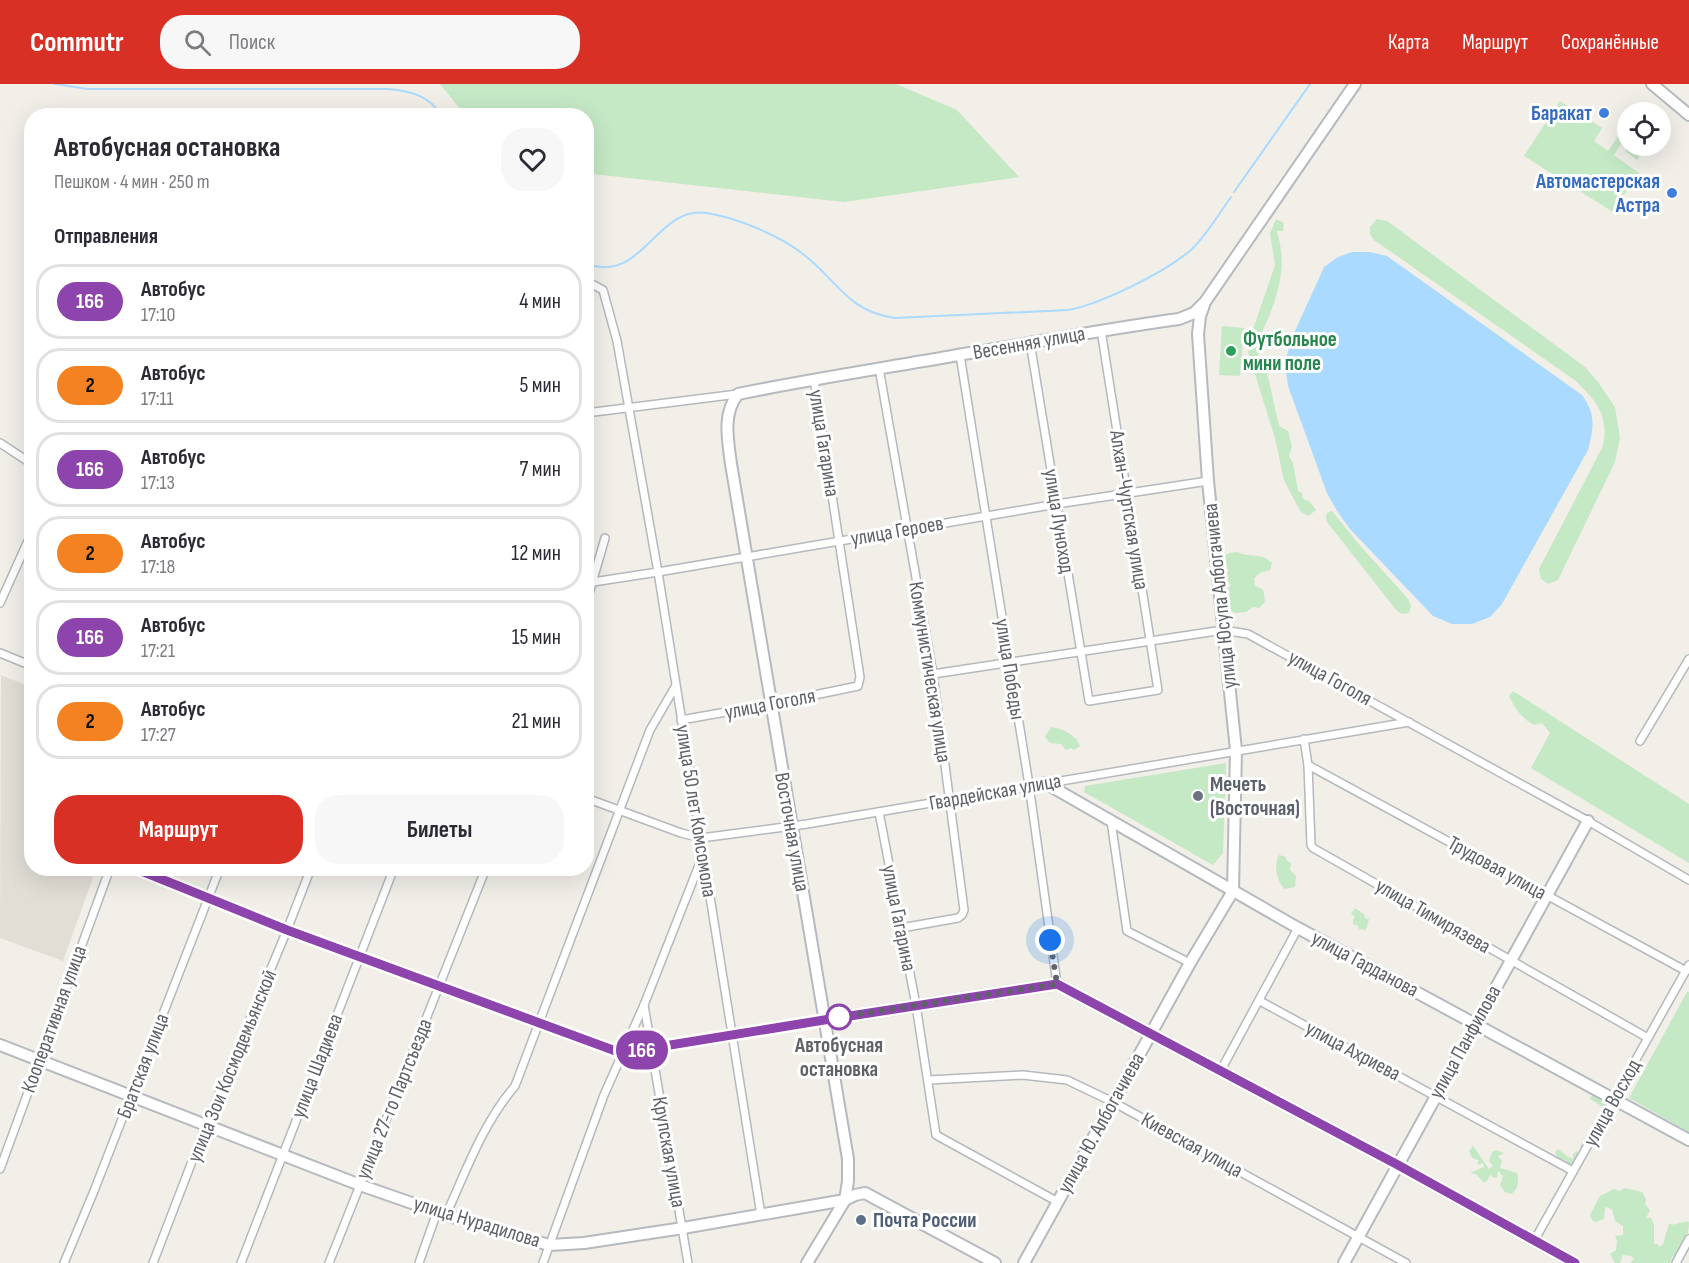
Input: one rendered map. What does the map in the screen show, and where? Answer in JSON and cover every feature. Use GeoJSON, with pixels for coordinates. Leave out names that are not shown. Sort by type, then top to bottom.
{"type":"FeatureCollection","features":[{"type":"Feature","properties":{"kind":"street","name":"Весенняя улица"},"geometry":{"type":"LineString","coordinates":[[594,412],[738,393],[1194,314],[1205,302],[1355,84]]}},
{"type":"Feature","properties":{"kind":"street"},"geometry":{"type":"LineString","coordinates":[[1652,84],[1689,115]]}},
{"type":"Feature","properties":{"kind":"street","name":"улица 50 лет Комсомола"},"geometry":{"type":"LineString","coordinates":[[594,285],[603,290],[617,341],[658,572],[675,687],[704,853],[730,1036],[761,1215]]}},
{"type":"Feature","properties":{"kind":"street","name":"улица Юсупа Албогачиева"},"geometry":{"type":"LineString","coordinates":[[1205,302],[1200,316],[1198,334],[1208,481],[1236,750],[1233,891]]}},
{"type":"Feature","properties":{"kind":"street","name":"Алхан-Чуртская улица"},"geometry":{"type":"LineString","coordinates":[[1089,700],[1158,690],[1101,330]]}},
{"type":"Feature","properties":{"kind":"street","name":"улица Луноход"},"geometry":{"type":"LineString","coordinates":[[1029,342],[1089,700]]}},
{"type":"Feature","properties":{"kind":"street","name":"улица Победы"},"geometry":{"type":"LineString","coordinates":[[960,355],[1029,785],[1057,984]]}},
{"type":"Feature","properties":{"kind":"street","name":"Коммунистическая улица"},"geometry":{"type":"LineString","coordinates":[[879,368],[933,675],[962,895],[962,915],[958,918],[901,928]]}},
{"type":"Feature","properties":{"kind":"street","name":"улица Гагарина"},"geometry":{"type":"LineString","coordinates":[[814,379],[860,676],[858,686]]}},
{"type":"Feature","properties":{"kind":"street","name":"Восточная улица"},"geometry":{"type":"LineString","coordinates":[[738,393],[730,405],[727,428],[791,827],[848,1159],[849,1181],[845,1200],[807,1263]]}},
{"type":"Feature","properties":{"kind":"street"},"geometry":{"type":"LineString","coordinates":[[0,443],[24,459]]}},
{"type":"Feature","properties":{"kind":"street","name":"улица Героев"},"geometry":{"type":"LineString","coordinates":[[594,580],[658,572],[1057,504],[1208,481]]}},
{"type":"Feature","properties":{"kind":"street"},"geometry":{"type":"LineString","coordinates":[[594,570],[605,538]]}},
{"type":"Feature","properties":{"kind":"street"},"geometry":{"type":"LineString","coordinates":[[0,603],[24,550]]}},
{"type":"Feature","properties":{"kind":"street","name":"улица Гоголя"},"geometry":{"type":"LineString","coordinates":[[933,675],[1223,630],[1248,634],[1588,821],[1689,880]]}},
{"type":"Feature","properties":{"kind":"street"},"geometry":{"type":"LineString","coordinates":[[0,653],[24,663]]}},
{"type":"Feature","properties":{"kind":"street"},"geometry":{"type":"LineString","coordinates":[[1640,741],[1689,658]]}},
{"type":"Feature","properties":{"kind":"street","name":"улица Гоголя"},"geometry":{"type":"LineString","coordinates":[[681,720],[858,686]]}},
{"type":"Feature","properties":{"kind":"street"},"geometry":{"type":"LineString","coordinates":[[419,1263],[441,1213],[489,1124],[501,1103],[515,1086],[650,730],[675,687]]}},
{"type":"Feature","properties":{"kind":"street","name":"Гвардейская улица"},"geometry":{"type":"LineString","coordinates":[[594,801],[681,833],[701,838],[791,827],[1409,722]]}},
{"type":"Feature","properties":{"kind":"street","name":"улица Тимирязева"},"geometry":{"type":"LineString","coordinates":[[1304,739],[1308,765],[1311,845],[1313,848],[1648,1038]]}},
{"type":"Feature","properties":{"kind":"street","name":"Трудовая улица"},"geometry":{"type":"LineString","coordinates":[[1308,765],[1546,895],[1687,968]]}},
{"type":"Feature","properties":{"kind":"street","name":"улица Гарданова"},"geometry":{"type":"LineString","coordinates":[[1045,783],[1298,928],[1689,1140]]}},
{"type":"Feature","properties":{"kind":"street","name":"улица Гагарина"},"geometry":{"type":"LineString","coordinates":[[879,812],[916,1005],[936,1135],[1058,1202]]}},
{"type":"Feature","properties":{"kind":"street"},"geometry":{"type":"LineString","coordinates":[[1111,821],[1127,931],[1190,963]]}},
{"type":"Feature","properties":{"kind":"street","name":"улица Панфилова"},"geometry":{"type":"LineString","coordinates":[[1344,1263],[1588,821]]}},
{"type":"Feature","properties":{"kind":"street"},"geometry":{"type":"LineString","coordinates":[[543,1263],[604,1095],[644,1005],[704,853]]}},
{"type":"Feature","properties":{"kind":"street","name":"Кооперативная улица"},"geometry":{"type":"LineString","coordinates":[[0,1169],[107,876]]}},
{"type":"Feature","properties":{"kind":"street"},"geometry":{"type":"LineString","coordinates":[[154,876],[287,930],[621,1053],[1057,984],[1398,1165],[1575,1263]]}},
{"type":"Feature","properties":{"kind":"street","name":"Братская улица"},"geometry":{"type":"LineString","coordinates":[[64,1263],[217,876]]}},
{"type":"Feature","properties":{"kind":"street","name":"улица Зои Космодемьянской"},"geometry":{"type":"LineString","coordinates":[[153,1263],[206,1125],[308,876]]}},
{"type":"Feature","properties":{"kind":"street","name":"улица Шадиева"},"geometry":{"type":"LineString","coordinates":[[241,1263],[391,876]]}},
{"type":"Feature","properties":{"kind":"street","name":"улица 27-го Партсъезда"},"geometry":{"type":"LineString","coordinates":[[329,1263],[483,876]]}},
{"type":"Feature","properties":{"kind":"street","name":"улица Ю. Албогачиева"},"geometry":{"type":"LineString","coordinates":[[1024,1263],[1190,963],[1233,891]]}},
{"type":"Feature","properties":{"kind":"street"},"geometry":{"type":"LineString","coordinates":[[1221,1070],[1298,928]]}},
{"type":"Feature","properties":{"kind":"street","name":"улица Восход"},"geometry":{"type":"LineString","coordinates":[[1534,1241],[1687,968]]}},
{"type":"Feature","properties":{"kind":"street","name":"улица Ахриева"},"geometry":{"type":"LineString","coordinates":[[1260,1001],[1436,1095],[1573,1172]]}},
{"type":"Feature","properties":{"kind":"street","name":"Крупская улица"},"geometry":{"type":"LineString","coordinates":[[644,1005],[688,1263]]}},
{"type":"Feature","properties":{"kind":"street","name":"улица Нурадилова"},"geometry":{"type":"LineString","coordinates":[[0,1045],[360,1185],[441,1213],[549,1245],[584,1243],[683,1228],[845,1200],[863,1193]]}},
{"type":"Feature","properties":{"kind":"street","name":"Киевская улица"},"geometry":{"type":"LineString","coordinates":[[928,1080],[1023,1075],[1067,1080],[1113,1102],[1406,1263]]}},
{"type":"Feature","properties":{"kind":"street"},"geometry":{"type":"LineString","coordinates":[[849,1181],[863,1193],[871,1195],[995,1263]]}},
{"type":"Feature","properties":{"kind":"street"},"geometry":{"type":"LineString","coordinates":[[1676,1263],[1689,1239]]}},
{"type":"Feature","properties":{"kind":"shaded area"},"geometry":{"type":"Polygon","coordinates":[[[1,675],[24,684],[24,876],[93,876],[63,961],[0,938],[1,675]]]}},
{"type":"Feature","properties":{"kind":"green space"},"geometry":{"type":"Polygon","coordinates":[[[440,84],[896,84],[957,110],[1019,177],[844,202],[594,174],[594,108],[459,108],[440,84]]]}},
{"type":"Feature","properties":{"kind":"green space"},"geometry":{"type":"Polygon","coordinates":[[[1560,101],[1602,128],[1594,141],[1608,151],[1617,138],[1617,150],[1614,155],[1639,173],[1613,212],[1524,156],[1560,101]]]}},
{"type":"Feature","properties":{"kind":"green space"},"geometry":{"type":"Polygon","coordinates":[[[1276,219],[1284,223],[1283,231],[1277,231],[1282,263],[1281,273],[1261,341],[1255,347],[1259,351],[1258,358],[1268,377],[1279,426],[1288,431],[1292,446],[1289,456],[1293,463],[1298,491],[1302,493],[1303,499],[1310,502],[1316,510],[1308,516],[1300,511],[1284,480],[1275,438],[1248,352],[1251,346],[1249,341],[1275,265],[1270,233],[1276,219]]]}},
{"type":"Feature","properties":{"kind":"green space"},"geometry":{"type":"Polygon","coordinates":[[[1377,219],[1387,221],[1585,367],[1615,407],[1620,438],[1615,462],[1558,580],[1548,584],[1541,579],[1539,569],[1603,446],[1604,426],[1600,410],[1576,381],[1374,240],[1370,234],[1370,227],[1377,219]]]}},
{"type":"Feature","properties":{"kind":"green space","name":"Футбольное мини поле"},"geometry":{"type":"Polygon","coordinates":[[[1222,326],[1244,328],[1240,376],[1219,375],[1222,326]]]}},
{"type":"Feature","properties":{"kind":"green space"},"geometry":{"type":"Polygon","coordinates":[[[1332,511],[1409,600],[1411,606],[1409,613],[1402,614],[1397,611],[1327,522],[1327,513],[1332,511]]]}},
{"type":"Feature","properties":{"kind":"green space"},"geometry":{"type":"Polygon","coordinates":[[[1237,552],[1264,557],[1272,563],[1270,570],[1254,578],[1255,586],[1263,591],[1265,602],[1259,608],[1253,607],[1246,612],[1235,613],[1229,609],[1227,588],[1231,586],[1224,575],[1228,571],[1225,556],[1237,552]]]}},
{"type":"Feature","properties":{"kind":"green space"},"geometry":{"type":"Polygon","coordinates":[[[1513,691],[1689,804],[1689,863],[1531,768],[1550,733],[1542,723],[1534,725],[1525,719],[1509,696],[1513,691]]]}},
{"type":"Feature","properties":{"kind":"green space"},"geometry":{"type":"Polygon","coordinates":[[[1051,727],[1068,733],[1080,746],[1074,750],[1071,748],[1066,750],[1061,744],[1050,742],[1045,737],[1051,727]]]}},
{"type":"Feature","properties":{"kind":"green space"},"geometry":{"type":"Polygon","coordinates":[[[1226,763],[1223,853],[1213,865],[1084,792],[1085,786],[1226,763]]]}},
{"type":"Feature","properties":{"kind":"green space"},"geometry":{"type":"Polygon","coordinates":[[[1279,855],[1286,857],[1286,860],[1291,863],[1290,870],[1296,876],[1295,887],[1284,889],[1279,881],[1276,868],[1279,855]]]}},
{"type":"Feature","properties":{"kind":"green space"},"geometry":{"type":"Polygon","coordinates":[[[1355,908],[1369,919],[1366,930],[1359,929],[1353,924],[1354,916],[1351,914],[1355,908]]]}},
{"type":"Feature","properties":{"kind":"green space"},"geometry":{"type":"Polygon","coordinates":[[[1689,992],[1689,1132],[1629,1098],[1689,992]]]}},
{"type":"Feature","properties":{"kind":"green space"},"geometry":{"type":"Polygon","coordinates":[[[1592,1095],[1610,1104],[1584,1150],[1580,1147],[1603,1107],[1590,1099],[1592,1095]]]}},
{"type":"Feature","properties":{"kind":"green space"},"geometry":{"type":"Polygon","coordinates":[[[1473,1146],[1489,1169],[1493,1166],[1489,1161],[1492,1152],[1496,1150],[1504,1153],[1498,1156],[1502,1161],[1500,1168],[1517,1173],[1518,1184],[1514,1192],[1511,1194],[1505,1192],[1500,1185],[1503,1176],[1498,1171],[1497,1178],[1492,1177],[1491,1174],[1486,1182],[1483,1182],[1476,1174],[1470,1173],[1484,1167],[1483,1163],[1478,1165],[1478,1160],[1472,1158],[1469,1151],[1473,1146]]]}},
{"type":"Feature","properties":{"kind":"green space"},"geometry":{"type":"Polygon","coordinates":[[[1558,1149],[1573,1161],[1573,1154],[1577,1151],[1579,1156],[1574,1165],[1573,1163],[1571,1166],[1565,1160],[1557,1158],[1555,1152],[1558,1149]]]}},
{"type":"Feature","properties":{"kind":"green space"},"geometry":{"type":"Polygon","coordinates":[[[1625,1188],[1642,1192],[1646,1199],[1645,1204],[1650,1210],[1646,1218],[1651,1218],[1654,1225],[1654,1244],[1658,1244],[1659,1247],[1663,1244],[1669,1224],[1689,1222],[1685,1242],[1672,1257],[1670,1263],[1630,1263],[1634,1259],[1623,1255],[1620,1263],[1615,1263],[1610,1254],[1616,1250],[1615,1236],[1623,1235],[1623,1226],[1615,1221],[1612,1209],[1605,1207],[1604,1219],[1596,1222],[1590,1215],[1600,1196],[1614,1189],[1620,1191],[1625,1188]]]}},
{"type":"Feature","properties":{"kind":"water"},"geometry":{"type":"Polygon","coordinates":[[[1352,252],[1370,252],[1387,256],[1582,395],[1592,415],[1592,435],[1588,450],[1502,604],[1490,617],[1472,624],[1452,624],[1433,616],[1350,529],[1327,493],[1288,386],[1285,363],[1291,340],[1324,267],[1338,257],[1352,252]]]}},
{"type":"Feature","properties":{"kind":"waterway"},"geometry":{"type":"LineString","coordinates":[[55,84],[88,89],[388,89],[418,95],[436,108]]}},
{"type":"Feature","properties":{"kind":"waterway"},"geometry":{"type":"LineString","coordinates":[[1234,192],[1310,84]]}},
{"type":"Feature","properties":{"kind":"waterway"},"geometry":{"type":"LineString","coordinates":[[594,265],[606,267],[622,263],[636,255],[674,221],[689,214],[706,213],[757,228],[793,247],[815,264],[854,302],[879,315],[895,318],[1068,310],[1115,294],[1150,277],[1181,258],[1203,237],[1231,197]]}},
{"type":"Feature","properties":{"kind":"bus line","name":"166"},"geometry":{"type":"LineString","coordinates":[[154,876],[287,930],[621,1053],[1057,984],[1398,1165],[1575,1263]]}},
{"type":"Feature","properties":{"kind":"place","name":"Баракат"},"geometry":{"type":"Point","coordinates":[1604,113]}},
{"type":"Feature","properties":{"kind":"place","name":"Автомастерская Астра"},"geometry":{"type":"Point","coordinates":[1672,193]}},
{"type":"Feature","properties":{"kind":"place","name":"Футбольное мини поле"},"geometry":{"type":"Point","coordinates":[1231,351]}},
{"type":"Feature","properties":{"kind":"place","name":"Мечеть (Восточная)"},"geometry":{"type":"Point","coordinates":[1198,796]}},
{"type":"Feature","properties":{"kind":"place","name":"Автобусная остановка"},"geometry":{"type":"Point","coordinates":[839,1017]}},
{"type":"Feature","properties":{"kind":"place","name":"Почта России"},"geometry":{"type":"Point","coordinates":[861,1220]}},
{"type":"Feature","properties":{"kind":"route"},"geometry":{"type":"LineString","coordinates":[[839,1017],[1057,984],[1050,940]]}}]}
